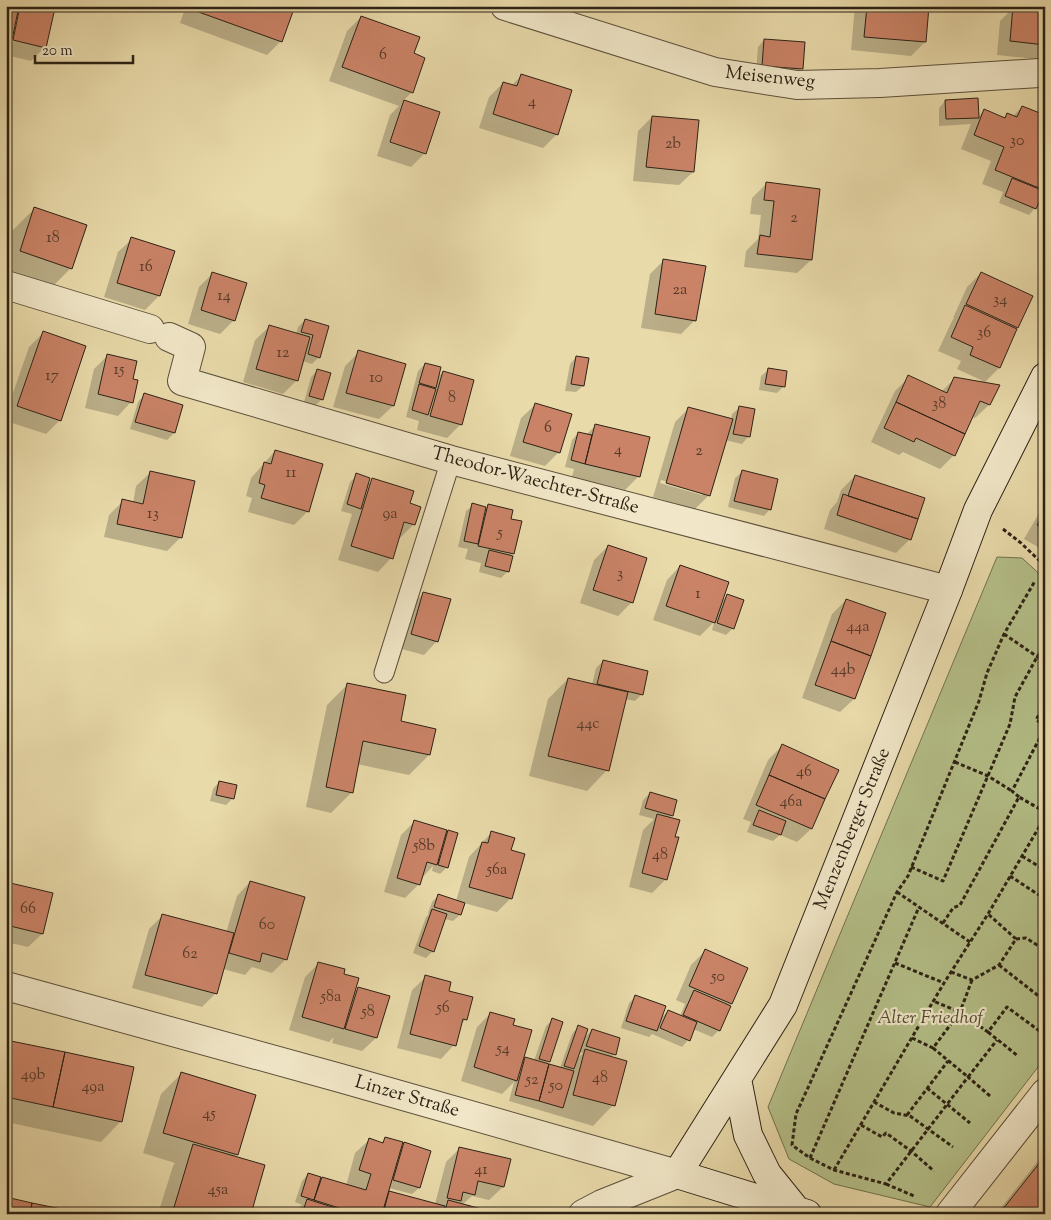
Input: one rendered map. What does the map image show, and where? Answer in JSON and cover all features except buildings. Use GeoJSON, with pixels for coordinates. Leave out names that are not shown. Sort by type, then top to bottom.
{"type":"FeatureCollection","features":[{"type":"Feature","properties":{"kind":"street","name":"Meisenweg"},"geometry":{"type":"LineString","coordinates":[[505,6],[716,72],[797,85],[880,83],[1045,73]]}},
{"type":"Feature","properties":{"kind":"street","name":"Theodor-Waechter-Straße"},"geometry":{"type":"LineString","coordinates":[[6,285],[160,333],[191,347],[182,381],[452,460],[948,590]]}},
{"type":"Feature","properties":{"kind":"street","name":"Menzenberger Straße"},"geometry":{"type":"LineString","coordinates":[[677,1174],[783,1005],[978,510],[1044,379]]}},
{"type":"Feature","properties":{"kind":"street","name":"Linzer Straße"},"geometry":{"type":"LineString","coordinates":[[6,986],[677,1174],[801,1212]]}},
{"type":"Feature","properties":{"kind":"street"},"geometry":{"type":"LineString","coordinates":[[737,1078],[748,1135],[767,1174],[801,1212]]}},
{"type":"Feature","properties":{"kind":"street"},"geometry":{"type":"LineString","coordinates":[[950,1214],[1045,1093]]}},
{"type":"Feature","properties":{"kind":"street"},"geometry":{"type":"LineString","coordinates":[[583,1214],[602,1204],[677,1174]]}},
{"type":"Feature","properties":{"kind":"lane"},"geometry":{"type":"LineString","coordinates":[[384,673],[452,460]]}},
{"type":"Feature","properties":{"kind":"path"},"geometry":{"type":"LineString","coordinates":[[978,510],[1021,543],[1045,566]]}},
{"type":"Feature","properties":{"kind":"path"},"geometry":{"type":"LineString","coordinates":[[914,1196],[886,1184],[834,1170],[810,1158],[792,1145],[796,1114],[896,892],[908,876],[979,701],[987,672],[1004,634],[1035,580]]}},
{"type":"Feature","properties":{"kind":"path"},"geometry":{"type":"LineString","coordinates":[[1004,634],[1045,662]]}},
{"type":"Feature","properties":{"kind":"path"},"geometry":{"type":"LineString","coordinates":[[911,867],[942,881],[1010,724],[1015,697],[1045,645]]}},
{"type":"Feature","properties":{"kind":"path"},"geometry":{"type":"LineString","coordinates":[[1012,791],[1043,736],[1045,726],[1036,720],[1045,704]]}},
{"type":"Feature","properties":{"kind":"path"},"geometry":{"type":"LineString","coordinates":[[955,762],[988,776],[1045,812]]}},
{"type":"Feature","properties":{"kind":"path"},"geometry":{"type":"LineString","coordinates":[[942,923],[953,908],[960,905],[1019,797]]}},
{"type":"Feature","properties":{"kind":"path"},"geometry":{"type":"LineString","coordinates":[[834,1170],[944,983],[988,914],[1045,817]]}},
{"type":"Feature","properties":{"kind":"path"},"geometry":{"type":"LineString","coordinates":[[1022,856],[1043,869],[1045,867]]}},
{"type":"Feature","properties":{"kind":"path"},"geometry":{"type":"LineString","coordinates":[[1010,876],[1045,899]]}},
{"type":"Feature","properties":{"kind":"path"},"geometry":{"type":"LineString","coordinates":[[896,892],[970,942]]}},
{"type":"Feature","properties":{"kind":"path"},"geometry":{"type":"LineString","coordinates":[[810,1158],[919,907]]}},
{"type":"Feature","properties":{"kind":"path"},"geometry":{"type":"LineString","coordinates":[[988,914],[1016,939],[1026,938],[1045,950]]}},
{"type":"Feature","properties":{"kind":"path"},"geometry":{"type":"LineString","coordinates":[[933,1048],[960,1012],[972,980],[999,966],[1016,939]]}},
{"type":"Feature","properties":{"kind":"path"},"geometry":{"type":"LineString","coordinates":[[895,963],[944,983]]}},
{"type":"Feature","properties":{"kind":"path"},"geometry":{"type":"LineString","coordinates":[[999,966],[1045,1001]]}},
{"type":"Feature","properties":{"kind":"path"},"geometry":{"type":"LineString","coordinates":[[951,972],[972,980]]}},
{"type":"Feature","properties":{"kind":"path"},"geometry":{"type":"LineString","coordinates":[[934,1001],[960,1012],[1018,1056]]}},
{"type":"Feature","properties":{"kind":"path"},"geometry":{"type":"LineString","coordinates":[[988,1032],[1007,1007],[1045,1035]]}},
{"type":"Feature","properties":{"kind":"path"},"geometry":{"type":"LineString","coordinates":[[912,1038],[933,1048],[990,1096]]}},
{"type":"Feature","properties":{"kind":"path"},"geometry":{"type":"LineString","coordinates":[[886,1184],[997,1040]]}},
{"type":"Feature","properties":{"kind":"path"},"geometry":{"type":"LineString","coordinates":[[907,1115],[948,1061]]}},
{"type":"Feature","properties":{"kind":"path"},"geometry":{"type":"LineString","coordinates":[[927,1088],[970,1124]]}},
{"type":"Feature","properties":{"kind":"path"},"geometry":{"type":"LineString","coordinates":[[874,1102],[894,1113],[910,1116],[953,1147]]}},
{"type":"Feature","properties":{"kind":"path"},"geometry":{"type":"LineString","coordinates":[[861,1125],[882,1137],[886,1133],[934,1171]]}},
{"type":"Feature","properties":{"kind":"green space","name":"Alter Friedhof"},"geometry":{"type":"Polygon","coordinates":[[[997,557],[1022,558],[1045,579],[1045,1058],[930,1207],[834,1184],[789,1159],[768,1107],[997,557]]]}}]}
